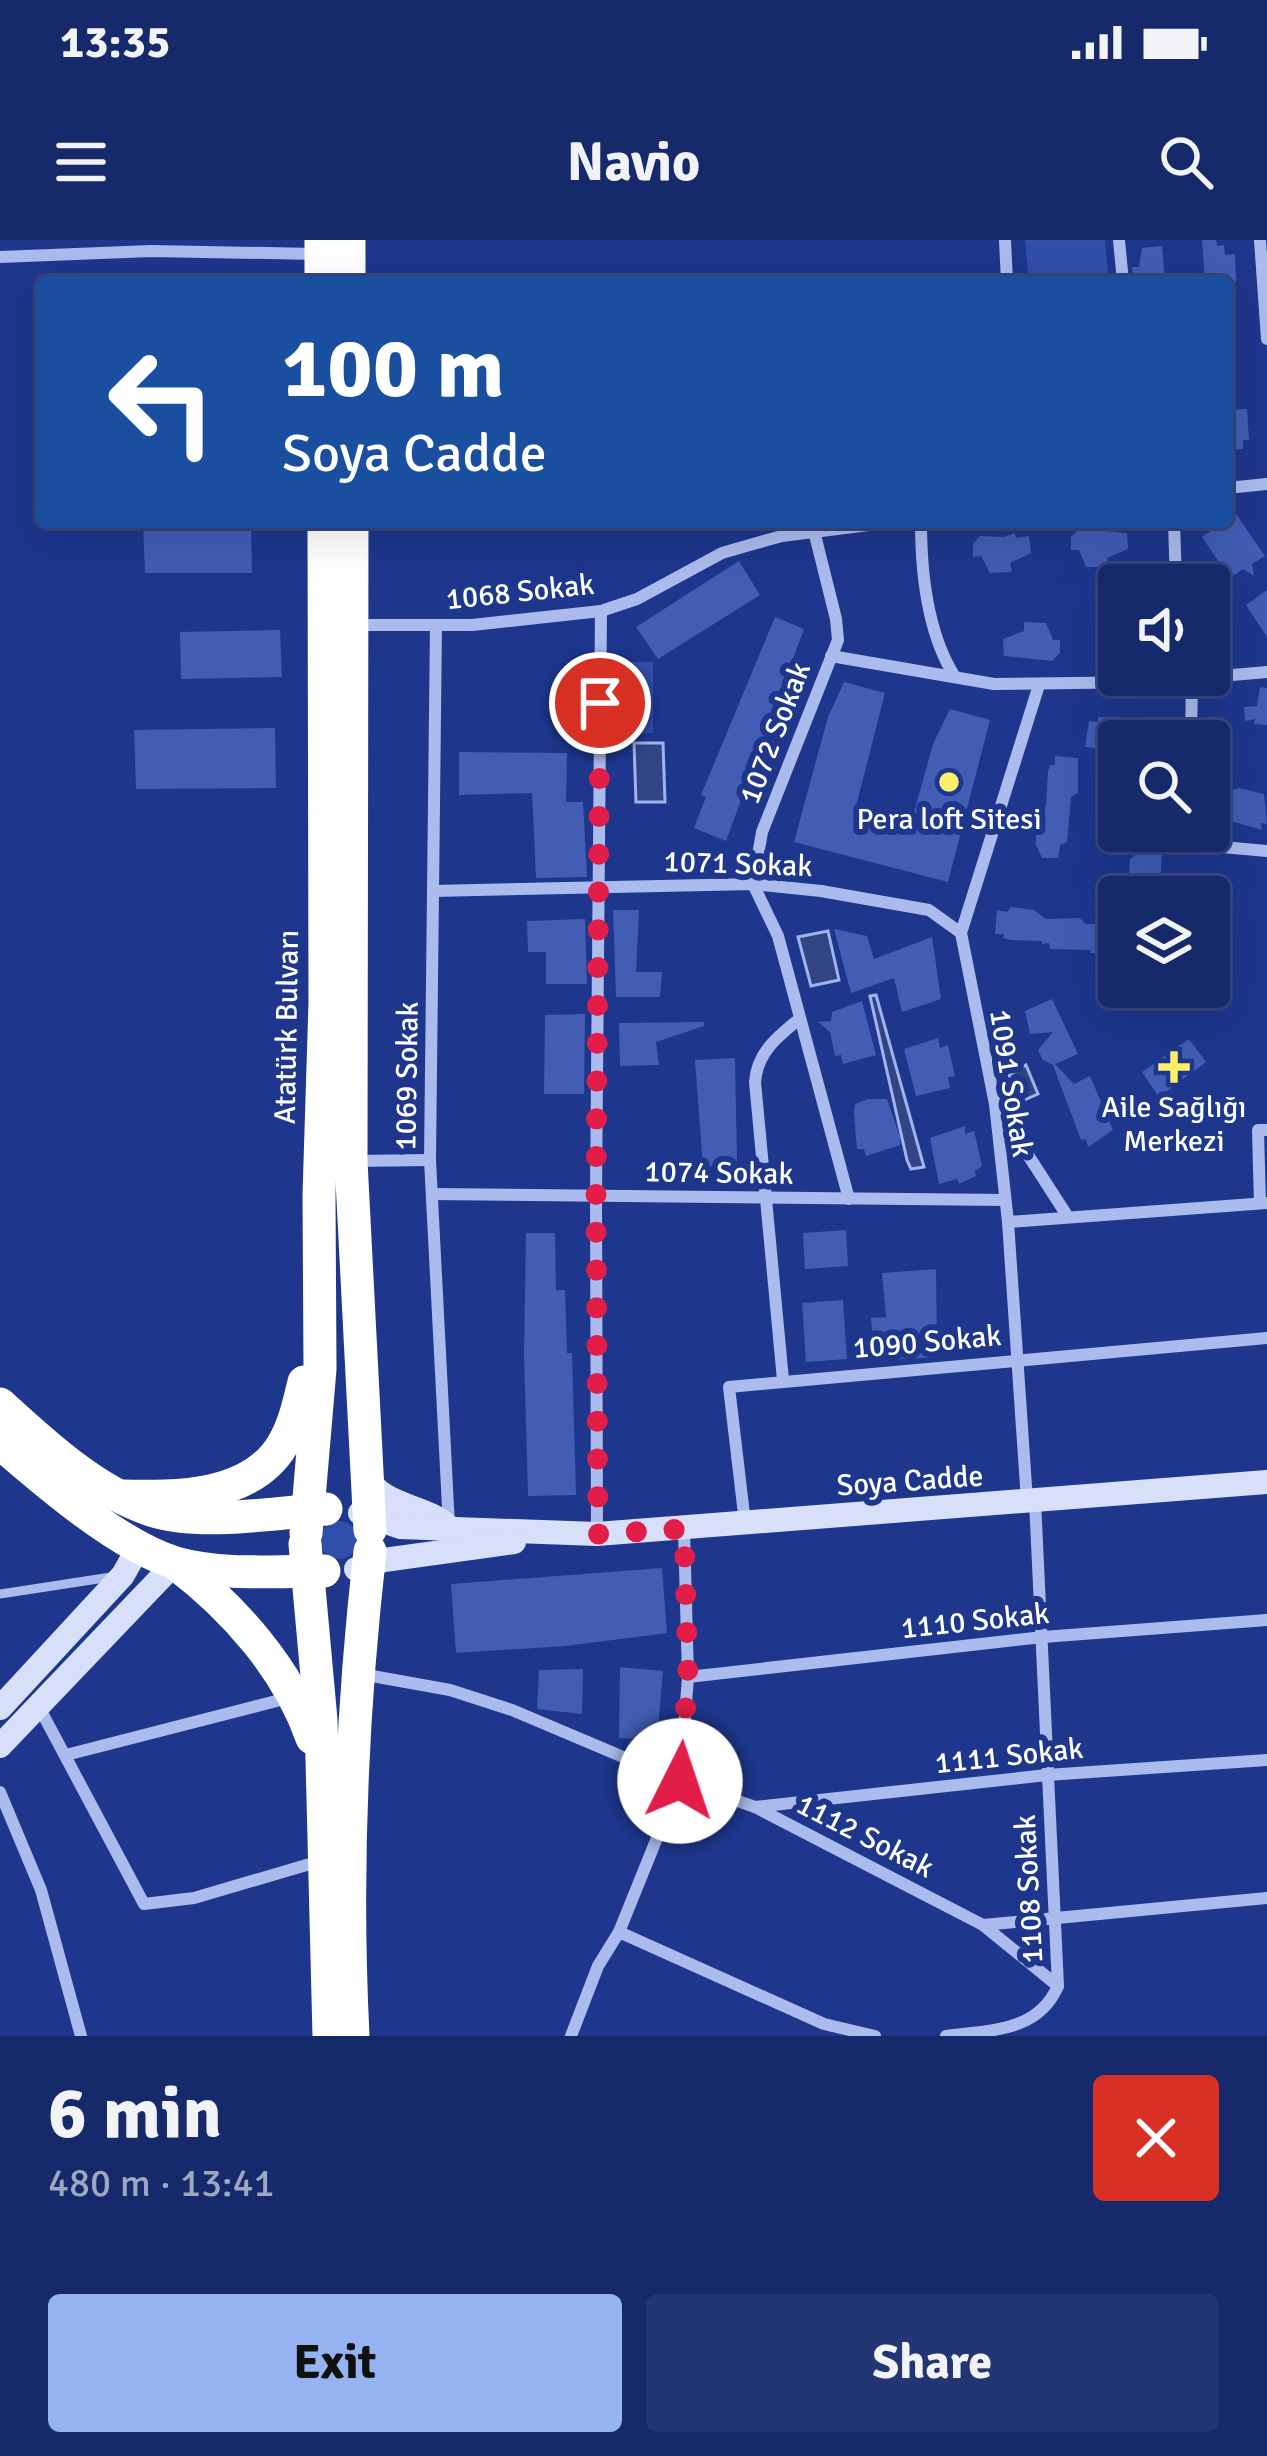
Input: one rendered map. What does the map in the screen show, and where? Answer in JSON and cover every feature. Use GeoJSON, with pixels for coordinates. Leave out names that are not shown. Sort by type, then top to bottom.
{"type":"FeatureCollection","features":[{"type":"Feature","properties":{"kind":"highway","name":"Atatürk Bulvarı"},"geometry":{"type":"LineString","coordinates":[[323,528],[325,1002],[320,1369],[360,1673],[353,1790],[352,2036]]}},
{"type":"Feature","properties":{"kind":"highway","name":"Atatürk Bulvarı"},"geometry":{"type":"LineString","coordinates":[[329,2036],[321,1720],[339,1540],[366,1474],[351,1161],[352,528]]}},
{"type":"Feature","properties":{"kind":"highway"},"geometry":{"type":"LineString","coordinates":[[120,1496],[171,1497],[227,1486],[249,1475],[282,1446],[306,1375],[320,1244]]}},
{"type":"Feature","properties":{"kind":"highway"},"geometry":{"type":"LineString","coordinates":[[0,1404],[40,1440],[120,1496],[154,1511],[339,1540]]}},
{"type":"Feature","properties":{"kind":"highway"},"geometry":{"type":"LineString","coordinates":[[0,1443],[130,1562],[206,1569],[339,1540]]}},
{"type":"Feature","properties":{"kind":"highway"},"geometry":{"type":"LineString","coordinates":[[175,1563],[206,1587],[277,1669],[315,1748],[323,1800]]}},
{"type":"Feature","properties":{"kind":"main road","name":"Soya Cadde"},"geometry":{"type":"LineString","coordinates":[[366,1474],[379,1494],[435,1514],[449,1527]]}},
{"type":"Feature","properties":{"kind":"main road","name":"Soya Cadde"},"geometry":{"type":"LineString","coordinates":[[339,1540],[684,1529],[1267,1482]]}},
{"type":"Feature","properties":{"kind":"main road","name":"Soya Cadde"},"geometry":{"type":"LineString","coordinates":[[339,1540],[390,1526],[558,1534]]}},
{"type":"Feature","properties":{"kind":"main road"},"geometry":{"type":"LineString","coordinates":[[0,1708],[130,1562]]}},
{"type":"Feature","properties":{"kind":"main road"},"geometry":{"type":"LineString","coordinates":[[0,1746],[175,1563]]}},
{"type":"Feature","properties":{"kind":"street"},"geometry":{"type":"LineString","coordinates":[[1005,240],[1007,276]]}},
{"type":"Feature","properties":{"kind":"street"},"geometry":{"type":"LineString","coordinates":[[1119,240],[1122,276]]}},
{"type":"Feature","properties":{"kind":"street"},"geometry":{"type":"LineString","coordinates":[[1260,240],[1267,339]]}},
{"type":"Feature","properties":{"kind":"street"},"geometry":{"type":"LineString","coordinates":[[0,256],[151,251],[328,254]]}},
{"type":"Feature","properties":{"kind":"street"},"geometry":{"type":"LineString","coordinates":[[1233,487],[1267,484]]}},
{"type":"Feature","properties":{"kind":"street","name":"1068 Sokak"},"geometry":{"type":"LineString","coordinates":[[353,625],[436,625],[601,611],[637,599],[722,554],[782,536],[840,528]]}},
{"type":"Feature","properties":{"kind":"street"},"geometry":{"type":"LineString","coordinates":[[922,528],[935,637],[956,677]]}},
{"type":"Feature","properties":{"kind":"street"},"geometry":{"type":"LineString","coordinates":[[1174,528],[1175,564]]}},
{"type":"Feature","properties":{"kind":"street","name":"1072 Sokak"},"geometry":{"type":"LineString","coordinates":[[753,884],[762,832],[838,640],[814,531]]}},
{"type":"Feature","properties":{"kind":"street"},"geometry":{"type":"LineString","coordinates":[[598,1534],[601,611]]}},
{"type":"Feature","properties":{"kind":"street","name":"1069 Sokak"},"geometry":{"type":"LineString","coordinates":[[436,625],[430,1160],[449,1527]]}},
{"type":"Feature","properties":{"kind":"street"},"geometry":{"type":"LineString","coordinates":[[830,656],[994,684],[1098,682]]}},
{"type":"Feature","properties":{"kind":"street"},"geometry":{"type":"LineString","coordinates":[[1230,674],[1267,672]]}},
{"type":"Feature","properties":{"kind":"street","name":"1091 Sokak"},"geometry":{"type":"LineString","coordinates":[[1031,1502],[995,1104],[961,933],[1039,685]]}},
{"type":"Feature","properties":{"kind":"street"},"geometry":{"type":"LineString","coordinates":[[1230,844],[1267,851]]}},
{"type":"Feature","properties":{"kind":"street"},"geometry":{"type":"LineString","coordinates":[[753,884],[778,936],[849,1199]]}},
{"type":"Feature","properties":{"kind":"street","name":"1071 Sokak"},"geometry":{"type":"LineString","coordinates":[[433,891],[753,884],[929,910],[961,933]]}},
{"type":"Feature","properties":{"kind":"street"},"geometry":{"type":"LineString","coordinates":[[783,1380],[756,1069],[776,1037],[798,1020]]}},
{"type":"Feature","properties":{"kind":"street"},"geometry":{"type":"LineString","coordinates":[[995,1104],[1068,1217]]}},
{"type":"Feature","properties":{"kind":"street"},"geometry":{"type":"LineString","coordinates":[[1008,1222],[1263,1203],[1263,1130]]}},
{"type":"Feature","properties":{"kind":"street"},"geometry":{"type":"LineString","coordinates":[[351,1161],[430,1160]]}},
{"type":"Feature","properties":{"kind":"street","name":"1074 Sokak"},"geometry":{"type":"LineString","coordinates":[[432,1193],[1005,1200]]}},
{"type":"Feature","properties":{"kind":"street","name":"1090 Sokak"},"geometry":{"type":"LineString","coordinates":[[745,1524],[729,1387],[1267,1338]]}},
{"type":"Feature","properties":{"kind":"street","name":"1108 Sokak"},"geometry":{"type":"LineString","coordinates":[[1031,1502],[1058,1986]]}},
{"type":"Feature","properties":{"kind":"street"},"geometry":{"type":"LineString","coordinates":[[571,2036],[598,1966],[620,1932],[680,1781],[688,1677],[684,1529]]}},
{"type":"Feature","properties":{"kind":"street","name":"1110 Sokak"},"geometry":{"type":"LineString","coordinates":[[688,1677],[1042,1637],[1267,1620]]}},
{"type":"Feature","properties":{"kind":"street","name":"1112 Sokak"},"geometry":{"type":"LineString","coordinates":[[360,1673],[450,1690],[512,1710],[755,1808],[983,1925],[1058,1986]]}},
{"type":"Feature","properties":{"kind":"street"},"geometry":{"type":"LineString","coordinates":[[66,1755],[293,1696]]}},
{"type":"Feature","properties":{"kind":"street"},"geometry":{"type":"LineString","coordinates":[[39,1706],[144,1904],[194,1898],[327,1858]]}},
{"type":"Feature","properties":{"kind":"street","name":"1111 Sokak"},"geometry":{"type":"LineString","coordinates":[[755,1808],[1047,1774],[1267,1760]]}},
{"type":"Feature","properties":{"kind":"street"},"geometry":{"type":"LineString","coordinates":[[0,1792],[40,1890],[81,2036]]}},
{"type":"Feature","properties":{"kind":"street"},"geometry":{"type":"LineString","coordinates":[[983,1925],[1267,1898]]}},
{"type":"Feature","properties":{"kind":"street"},"geometry":{"type":"LineString","coordinates":[[620,1932],[824,2024],[875,2036]]}},
{"type":"Feature","properties":{"kind":"street"},"geometry":{"type":"LineString","coordinates":[[946,2036],[1031,2019],[1049,2007],[1058,1986]]}},
{"type":"Feature","properties":{"kind":"street"},"geometry":{"type":"LineString","coordinates":[[1031,2019],[1033,2036]]}},
{"type":"Feature","properties":{"kind":"lane"},"geometry":{"type":"LineString","coordinates":[[0,1594],[130,1562]]}},
{"type":"Feature","properties":{"kind":"shaded area"},"geometry":{"type":"Polygon","coordinates":[[[1025,240],[1105,240],[1108,276],[1028,276],[1025,240]]]}},
{"type":"Feature","properties":{"kind":"shaded area"},"geometry":{"type":"Polygon","coordinates":[[[617,662],[653,662],[653,733],[618,735],[617,662]]]}},
{"type":"Feature","properties":{"kind":"shaded area"},"geometry":{"type":"Polygon","coordinates":[[[634,743],[663,743],[665,802],[636,802],[634,743]]]}},
{"type":"Feature","properties":{"kind":"shaded area"},"geometry":{"type":"Polygon","coordinates":[[[828,931],[839,980],[811,986],[798,937],[828,931]]]}},
{"type":"Feature","properties":{"kind":"shaded area"},"geometry":{"type":"Polygon","coordinates":[[[876,995],[924,1167],[911,1169],[907,1160],[870,996],[876,995]]]}},
{"type":"Feature","properties":{"kind":"shaded area"},"geometry":{"type":"Polygon","coordinates":[[[1026,1065],[1038,1094],[1022,1101],[1009,1075],[1026,1065]]]}},
{"type":"Feature","properties":{"kind":"shaded area"},"geometry":{"type":"Polygon","coordinates":[[[339,1521],[353,1526],[358,1540],[353,1554],[339,1559],[325,1554],[320,1540],[325,1526],[339,1521]]]}},
{"type":"Feature","properties":{"kind":"building"},"geometry":{"type":"Polygon","coordinates":[[[1202,240],[1216,240],[1217,246],[1224,245],[1225,255],[1235,254],[1236,282],[1233,276],[1205,276],[1202,240]]]}},
{"type":"Feature","properties":{"kind":"building"},"geometry":{"type":"Polygon","coordinates":[[[1162,246],[1164,276],[1133,276],[1132,267],[1139,267],[1142,248],[1162,246]]]}},
{"type":"Feature","properties":{"kind":"building"},"geometry":{"type":"Polygon","coordinates":[[[1247,409],[1249,440],[1243,440],[1243,449],[1233,450],[1233,410],[1247,409]]]}},
{"type":"Feature","properties":{"kind":"building"},"geometry":{"type":"Polygon","coordinates":[[[1234,511],[1265,556],[1252,564],[1254,576],[1243,569],[1230,578],[1230,564],[1220,564],[1202,537],[1215,528],[1233,528],[1234,511]]]}},
{"type":"Feature","properties":{"kind":"building"},"geometry":{"type":"Polygon","coordinates":[[[143,528],[251,528],[252,573],[145,573],[143,528]]]}},
{"type":"Feature","properties":{"kind":"building"},"geometry":{"type":"Polygon","coordinates":[[[1079,529],[1127,533],[1128,549],[1107,558],[1108,564],[1086,567],[1079,550],[1071,550],[1071,537],[1079,529]]]}},
{"type":"Feature","properties":{"kind":"building"},"geometry":{"type":"Polygon","coordinates":[[[1014,533],[1017,538],[1029,536],[1031,553],[1010,563],[1012,572],[990,573],[981,556],[973,557],[973,544],[980,536],[1014,533]]]}},
{"type":"Feature","properties":{"kind":"building"},"geometry":{"type":"Polygon","coordinates":[[[739,561],[760,595],[658,659],[636,627],[739,561]]]}},
{"type":"Feature","properties":{"kind":"building"},"geometry":{"type":"Polygon","coordinates":[[[1267,590],[1267,637],[1246,605],[1267,590]]]}},
{"type":"Feature","properties":{"kind":"building"},"geometry":{"type":"Polygon","coordinates":[[[775,617],[804,629],[726,841],[694,828],[706,797],[701,795],[775,617]]]}},
{"type":"Feature","properties":{"kind":"building"},"geometry":{"type":"Polygon","coordinates":[[[1024,622],[1046,623],[1053,640],[1060,640],[1060,653],[1052,661],[1004,656],[1003,639],[1024,631],[1024,622]]]}},
{"type":"Feature","properties":{"kind":"building"},"geometry":{"type":"Polygon","coordinates":[[[280,630],[282,677],[181,679],[180,632],[280,630]]]}},
{"type":"Feature","properties":{"kind":"building","name":"Pera loft Sitesi"},"geometry":{"type":"Polygon","coordinates":[[[844,682],[885,693],[855,810],[911,823],[933,744],[950,709],[990,720],[948,882],[794,842],[828,717],[844,682]]]}},
{"type":"Feature","properties":{"kind":"building"},"geometry":{"type":"Polygon","coordinates":[[[1260,687],[1267,688],[1267,725],[1254,724],[1255,719],[1245,721],[1244,707],[1257,706],[1260,687]]]}},
{"type":"Feature","properties":{"kind":"building"},"geometry":{"type":"Polygon","coordinates":[[[1089,721],[1098,722],[1098,748],[1085,747],[1089,721]]]}},
{"type":"Feature","properties":{"kind":"building"},"geometry":{"type":"Polygon","coordinates":[[[275,728],[276,788],[136,789],[134,730],[275,728]]]}},
{"type":"Feature","properties":{"kind":"building"},"geometry":{"type":"Polygon","coordinates":[[[459,752],[567,753],[566,802],[583,802],[587,877],[536,878],[532,793],[459,795],[459,752]]]}},
{"type":"Feature","properties":{"kind":"building"},"geometry":{"type":"Polygon","coordinates":[[[1055,756],[1078,758],[1078,793],[1071,797],[1067,842],[1060,845],[1058,858],[1042,858],[1036,845],[1036,821],[1046,805],[1048,771],[1055,765],[1055,756]]]}},
{"type":"Feature","properties":{"kind":"building"},"geometry":{"type":"Polygon","coordinates":[[[1231,790],[1264,794],[1267,824],[1261,823],[1262,830],[1230,821],[1231,790]]]}},
{"type":"Feature","properties":{"kind":"building"},"geometry":{"type":"Polygon","coordinates":[[[1135,852],[1162,852],[1161,876],[1129,876],[1130,859],[1135,852]]]}},
{"type":"Feature","properties":{"kind":"building"},"geometry":{"type":"Polygon","coordinates":[[[1011,907],[1034,910],[1046,919],[1080,918],[1085,924],[1095,924],[1098,953],[1003,938],[1004,934],[995,934],[997,910],[1007,912],[1011,907]]]}},
{"type":"Feature","properties":{"kind":"building"},"geometry":{"type":"Polygon","coordinates":[[[613,910],[639,910],[636,972],[662,972],[660,997],[616,997],[613,910]]]}},
{"type":"Feature","properties":{"kind":"building"},"geometry":{"type":"Polygon","coordinates":[[[585,919],[587,984],[546,984],[546,952],[528,952],[527,921],[585,919]]]}},
{"type":"Feature","properties":{"kind":"building"},"geometry":{"type":"Polygon","coordinates":[[[834,929],[867,936],[874,959],[932,937],[941,999],[902,1012],[894,978],[851,993],[834,929]]]}},
{"type":"Feature","properties":{"kind":"building"},"geometry":{"type":"Polygon","coordinates":[[[1052,999],[1078,1054],[1055,1064],[1074,1084],[1090,1076],[1113,1130],[1088,1147],[1086,1139],[1081,1140],[1053,1065],[1038,1050],[1053,1032],[1030,1034],[1025,1011],[1052,999]]]}},
{"type":"Feature","properties":{"kind":"building"},"geometry":{"type":"Polygon","coordinates":[[[862,1001],[876,1055],[843,1064],[841,1055],[835,1056],[830,1032],[818,1022],[831,1021],[832,1012],[862,1001]]]}},
{"type":"Feature","properties":{"kind":"building"},"geometry":{"type":"Polygon","coordinates":[[[585,1014],[584,1094],[544,1094],[545,1015],[585,1014]]]}},
{"type":"Feature","properties":{"kind":"building"},"geometry":{"type":"Polygon","coordinates":[[[704,1022],[704,1026],[656,1042],[659,1065],[620,1066],[619,1023],[704,1022]]]}},
{"type":"Feature","properties":{"kind":"building"},"geometry":{"type":"Polygon","coordinates":[[[938,1038],[940,1048],[948,1045],[955,1076],[948,1077],[950,1088],[916,1096],[904,1049],[938,1038]]]}},
{"type":"Feature","properties":{"kind":"building","name":"Aile Sağlığı Merkezi"},"geometry":{"type":"Polygon","coordinates":[[[1189,1039],[1206,1062],[1159,1097],[1142,1072],[1189,1039]]]}},
{"type":"Feature","properties":{"kind":"building"},"geometry":{"type":"Polygon","coordinates":[[[735,1058],[737,1165],[703,1167],[695,1060],[735,1058]]]}},
{"type":"Feature","properties":{"kind":"building"},"geometry":{"type":"Polygon","coordinates":[[[887,1099],[900,1145],[866,1156],[864,1149],[857,1149],[854,1113],[855,1104],[887,1099]]]}},
{"type":"Feature","properties":{"kind":"building"},"geometry":{"type":"Polygon","coordinates":[[[965,1126],[965,1134],[974,1131],[982,1166],[976,1176],[959,1184],[957,1179],[939,1184],[930,1138],[965,1126]]]}},
{"type":"Feature","properties":{"kind":"building"},"geometry":{"type":"Polygon","coordinates":[[[846,1230],[848,1266],[805,1269],[803,1233],[846,1230]]]}},
{"type":"Feature","properties":{"kind":"building"},"geometry":{"type":"Polygon","coordinates":[[[526,1233],[555,1233],[556,1290],[565,1290],[567,1353],[572,1353],[576,1495],[528,1496],[526,1233]]]}},
{"type":"Feature","properties":{"kind":"building"},"geometry":{"type":"Polygon","coordinates":[[[936,1269],[937,1357],[874,1361],[871,1318],[886,1317],[882,1273],[936,1269]]]}},
{"type":"Feature","properties":{"kind":"building"},"geometry":{"type":"Polygon","coordinates":[[[843,1300],[847,1359],[806,1362],[802,1303],[843,1300]]]}},
{"type":"Feature","properties":{"kind":"building"},"geometry":{"type":"Polygon","coordinates":[[[662,1568],[667,1633],[456,1653],[451,1584],[662,1568]]]}},
{"type":"Feature","properties":{"kind":"building"},"geometry":{"type":"Polygon","coordinates":[[[620,1667],[663,1671],[657,1740],[619,1738],[620,1667]]]}},
{"type":"Feature","properties":{"kind":"building"},"geometry":{"type":"Polygon","coordinates":[[[583,1669],[582,1714],[537,1709],[539,1670],[583,1669]]]}},
{"type":"Feature","properties":{"kind":"place","name":"Pera loft Sitesi"},"geometry":{"type":"Point","coordinates":[949,782]}},
{"type":"Feature","properties":{"kind":"place","name":"Aile Sağlığı Merkezi"},"geometry":{"type":"Point","coordinates":[1174,1067]}},
{"type":"Feature","properties":{"kind":"route"},"geometry":{"type":"LineString","coordinates":[[600,703],[598,1534],[684,1529],[688,1677],[680,1781]]}}]}
